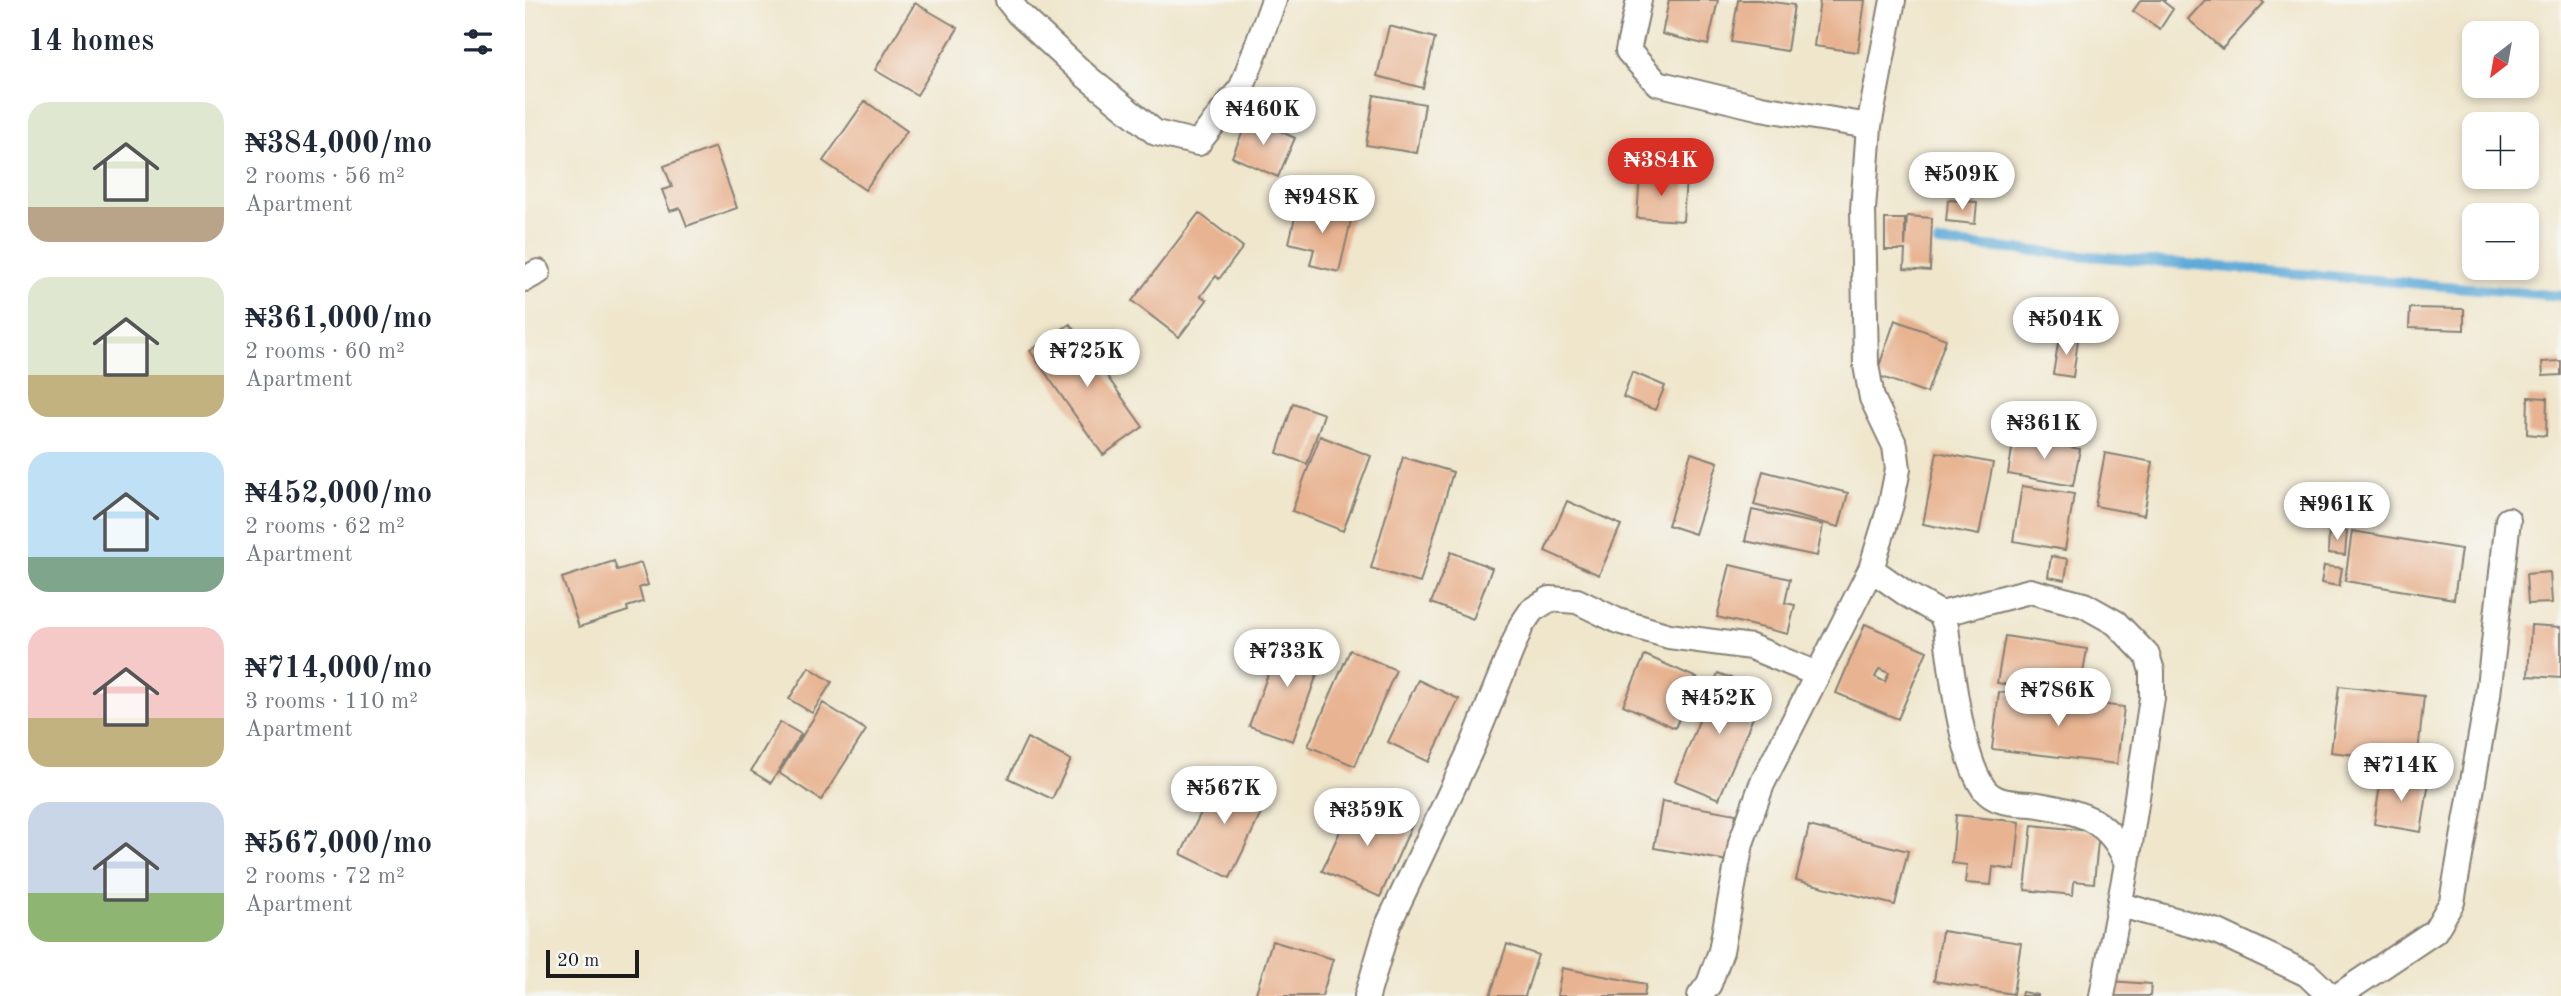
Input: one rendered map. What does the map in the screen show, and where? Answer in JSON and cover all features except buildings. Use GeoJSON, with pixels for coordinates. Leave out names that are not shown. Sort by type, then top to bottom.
{"type":"FeatureCollection","features":[{"type":"Feature","properties":{"kind":"street"},"geometry":{"type":"LineString","coordinates":[[1008,0],[1019,14],[1087,77],[1156,133],[1198,143],[1242,87],[1274,0]]}},
{"type":"Feature","properties":{"kind":"street"},"geometry":{"type":"LineString","coordinates":[[1639,0],[1628,51],[1657,83],[1761,108],[1869,126]]}},
{"type":"Feature","properties":{"kind":"street"},"geometry":{"type":"LineString","coordinates":[[1700,996],[1709,984],[1721,951],[1741,843],[1758,796],[1871,569],[1891,504],[1898,469],[1895,446],[1872,398],[1866,365],[1863,209],[1869,126],[1893,0]]}},
{"type":"Feature","properties":{"kind":"street"},"geometry":{"type":"LineString","coordinates":[[2338,996],[2435,931],[2452,902],[2488,695],[2508,520]]}},
{"type":"Feature","properties":{"kind":"street"},"geometry":{"type":"LineString","coordinates":[[1871,569],[1907,595],[1941,614],[1946,627],[1969,759],[1984,789],[1994,799],[2001,801],[2040,805],[2092,819],[2111,832],[2121,846],[2127,864]]}},
{"type":"Feature","properties":{"kind":"street"},"geometry":{"type":"LineString","coordinates":[[1941,614],[2030,591],[2084,606],[2116,623],[2147,655],[2152,671],[2153,698],[2121,905],[2102,996]]}},
{"type":"Feature","properties":{"kind":"street"},"geometry":{"type":"LineString","coordinates":[[1367,996],[1388,925],[1472,747],[1521,626],[1532,610],[1550,599],[1577,601],[1618,621],[1669,636],[1751,647],[1817,674]]}},
{"type":"Feature","properties":{"kind":"street"},"geometry":{"type":"LineString","coordinates":[[2121,905],[2218,932],[2307,974],[2330,996]]}},
{"type":"Feature","properties":{"kind":"waterway"},"geometry":{"type":"LineString","coordinates":[[1938,243],[2561,296]]}}]}
